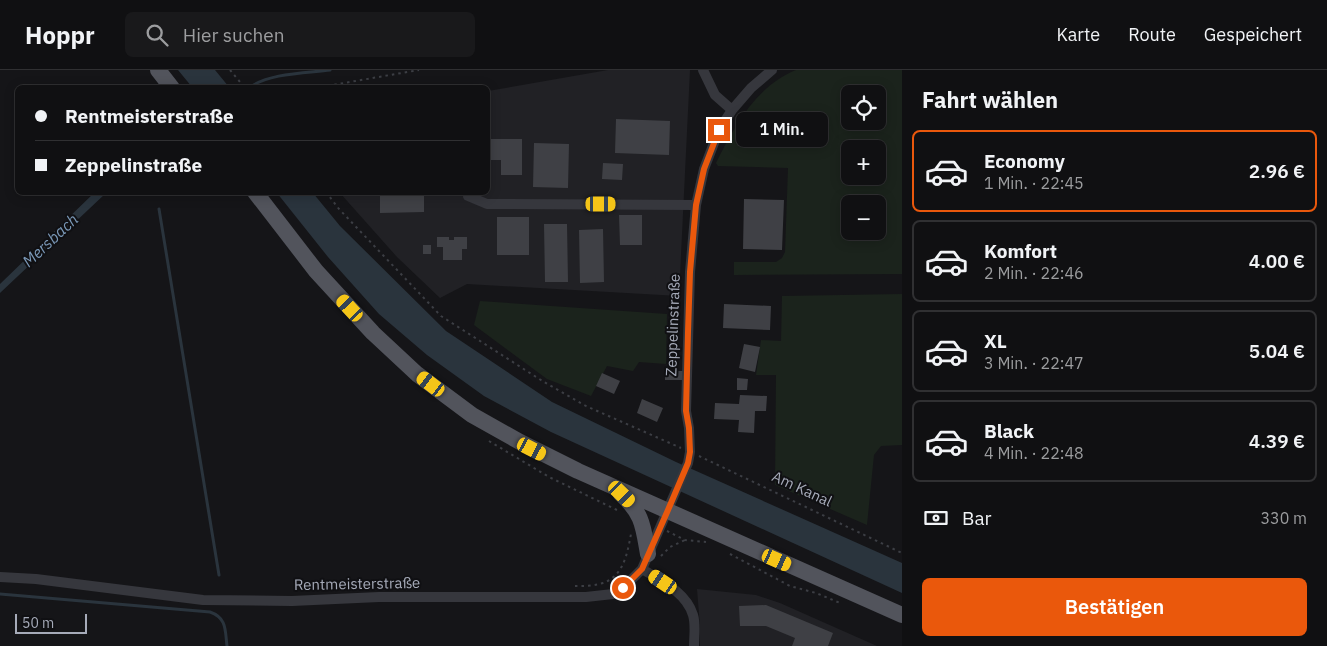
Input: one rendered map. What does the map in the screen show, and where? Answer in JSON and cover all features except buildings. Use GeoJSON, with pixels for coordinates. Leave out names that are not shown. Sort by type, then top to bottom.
{"type":"FeatureCollection","features":[{"type":"Feature","properties":{"kind":"main road"},"geometry":{"type":"LineString","coordinates":[[158,70],[170,85]]}},
{"type":"Feature","properties":{"kind":"main road"},"geometry":{"type":"LineString","coordinates":[[257,195],[316,271],[373,333],[418,374],[472,415],[520,442],[614,487],[902,615]]}},
{"type":"Feature","properties":{"kind":"main road"},"geometry":{"type":"LineString","coordinates":[[614,487],[630,502],[642,520],[648,554]]}},
{"type":"Feature","properties":{"kind":"street"},"geometry":{"type":"LineString","coordinates":[[703,70],[715,95],[732,110]]}},
{"type":"Feature","properties":{"kind":"street","name":"Zeppelinstraße"},"geometry":{"type":"LineString","coordinates":[[668,510],[689,458],[689,428],[686,411],[690,272],[696,205],[704,169],[719,130],[732,110],[751,88],[772,70]]}},
{"type":"Feature","properties":{"kind":"street"},"geometry":{"type":"LineString","coordinates":[[468,196],[487,204],[696,205]]}},
{"type":"Feature","properties":{"kind":"street","name":"Rentmeisterstraße"},"geometry":{"type":"LineString","coordinates":[[0,577],[36,579],[203,600],[292,601],[379,597],[586,597],[612,594],[623,588],[642,569],[668,510]]}},
{"type":"Feature","properties":{"kind":"street"},"geometry":{"type":"LineString","coordinates":[[642,569],[675,590],[686,602],[693,615],[694,646]]}},
{"type":"Feature","properties":{"kind":"path"},"geometry":{"type":"LineString","coordinates":[[230,70],[242,85]]}},
{"type":"Feature","properties":{"kind":"path"},"geometry":{"type":"LineString","coordinates":[[332,85],[419,70]]}},
{"type":"Feature","properties":{"kind":"path","name":"Am Kanal"},"geometry":{"type":"LineString","coordinates":[[328,195],[339,209],[441,316],[544,382],[586,406],[689,458],[902,553]]}},
{"type":"Feature","properties":{"kind":"path"},"geometry":{"type":"LineString","coordinates":[[661,528],[685,540],[706,542]]}},
{"type":"Feature","properties":{"kind":"path"},"geometry":{"type":"LineString","coordinates":[[576,586],[600,584],[610,579],[620,570],[626,560],[634,529]]}},
{"type":"Feature","properties":{"kind":"path"},"geometry":{"type":"LineString","coordinates":[[723,550],[790,586],[816,593],[842,604]]}},
{"type":"Feature","properties":{"kind":"shaded area"},"geometry":{"type":"Polygon","coordinates":[[[608,70],[690,70],[679,296],[467,284],[440,298],[397,257],[342,195],[490,195],[490,91],[608,70]]]}},
{"type":"Feature","properties":{"kind":"shaded area"},"geometry":{"type":"Polygon","coordinates":[[[796,70],[902,70],[902,274],[734,275],[734,262],[776,262],[782,258],[785,252],[788,168],[718,166],[716,163],[739,122],[769,86],[796,70]]]}},
{"type":"Feature","properties":{"kind":"shaded area"},"geometry":{"type":"Polygon","coordinates":[[[902,294],[902,445],[881,446],[874,455],[867,525],[775,485],[776,375],[756,375],[761,340],[781,341],[782,296],[902,294]]]}},
{"type":"Feature","properties":{"kind":"shaded area"},"geometry":{"type":"Polygon","coordinates":[[[480,301],[667,314],[666,364],[639,362],[633,371],[607,366],[591,396],[547,379],[474,325],[480,301]]]}},
{"type":"Feature","properties":{"kind":"shaded area"},"geometry":{"type":"Polygon","coordinates":[[[697,589],[756,595],[780,603],[877,646],[700,646],[697,589]]]}},
{"type":"Feature","properties":{"kind":"water"},"geometry":{"type":"Polygon","coordinates":[[[178,70],[215,70],[227,85],[190,85],[178,70]]]}},
{"type":"Feature","properties":{"kind":"water"},"geometry":{"type":"Polygon","coordinates":[[[92,195],[104,195],[0,293],[0,284],[92,195]]]}},
{"type":"Feature","properties":{"kind":"water"},"geometry":{"type":"Polygon","coordinates":[[[279,195],[315,195],[340,226],[446,331],[552,402],[676,462],[902,563],[902,593],[551,432],[484,396],[427,355],[379,314],[328,257],[279,195]]]}},
{"type":"Feature","properties":{"kind":"waterway","name":"Mersbach"},"geometry":{"type":"LineString","coordinates":[[254,85],[266,79],[330,70]]}},
{"type":"Feature","properties":{"kind":"waterway"},"geometry":{"type":"LineString","coordinates":[[159,209],[219,575]]}},
{"type":"Feature","properties":{"kind":"waterway"},"geometry":{"type":"LineString","coordinates":[[0,594],[210,612],[222,621],[227,646]]}},
{"type":"Feature","properties":{"kind":"route"},"geometry":{"type":"LineString","coordinates":[[623,588],[642,569],[688,463],[690,452],[686,411],[688,332],[690,272],[696,205],[704,169],[719,130]]}}]}
